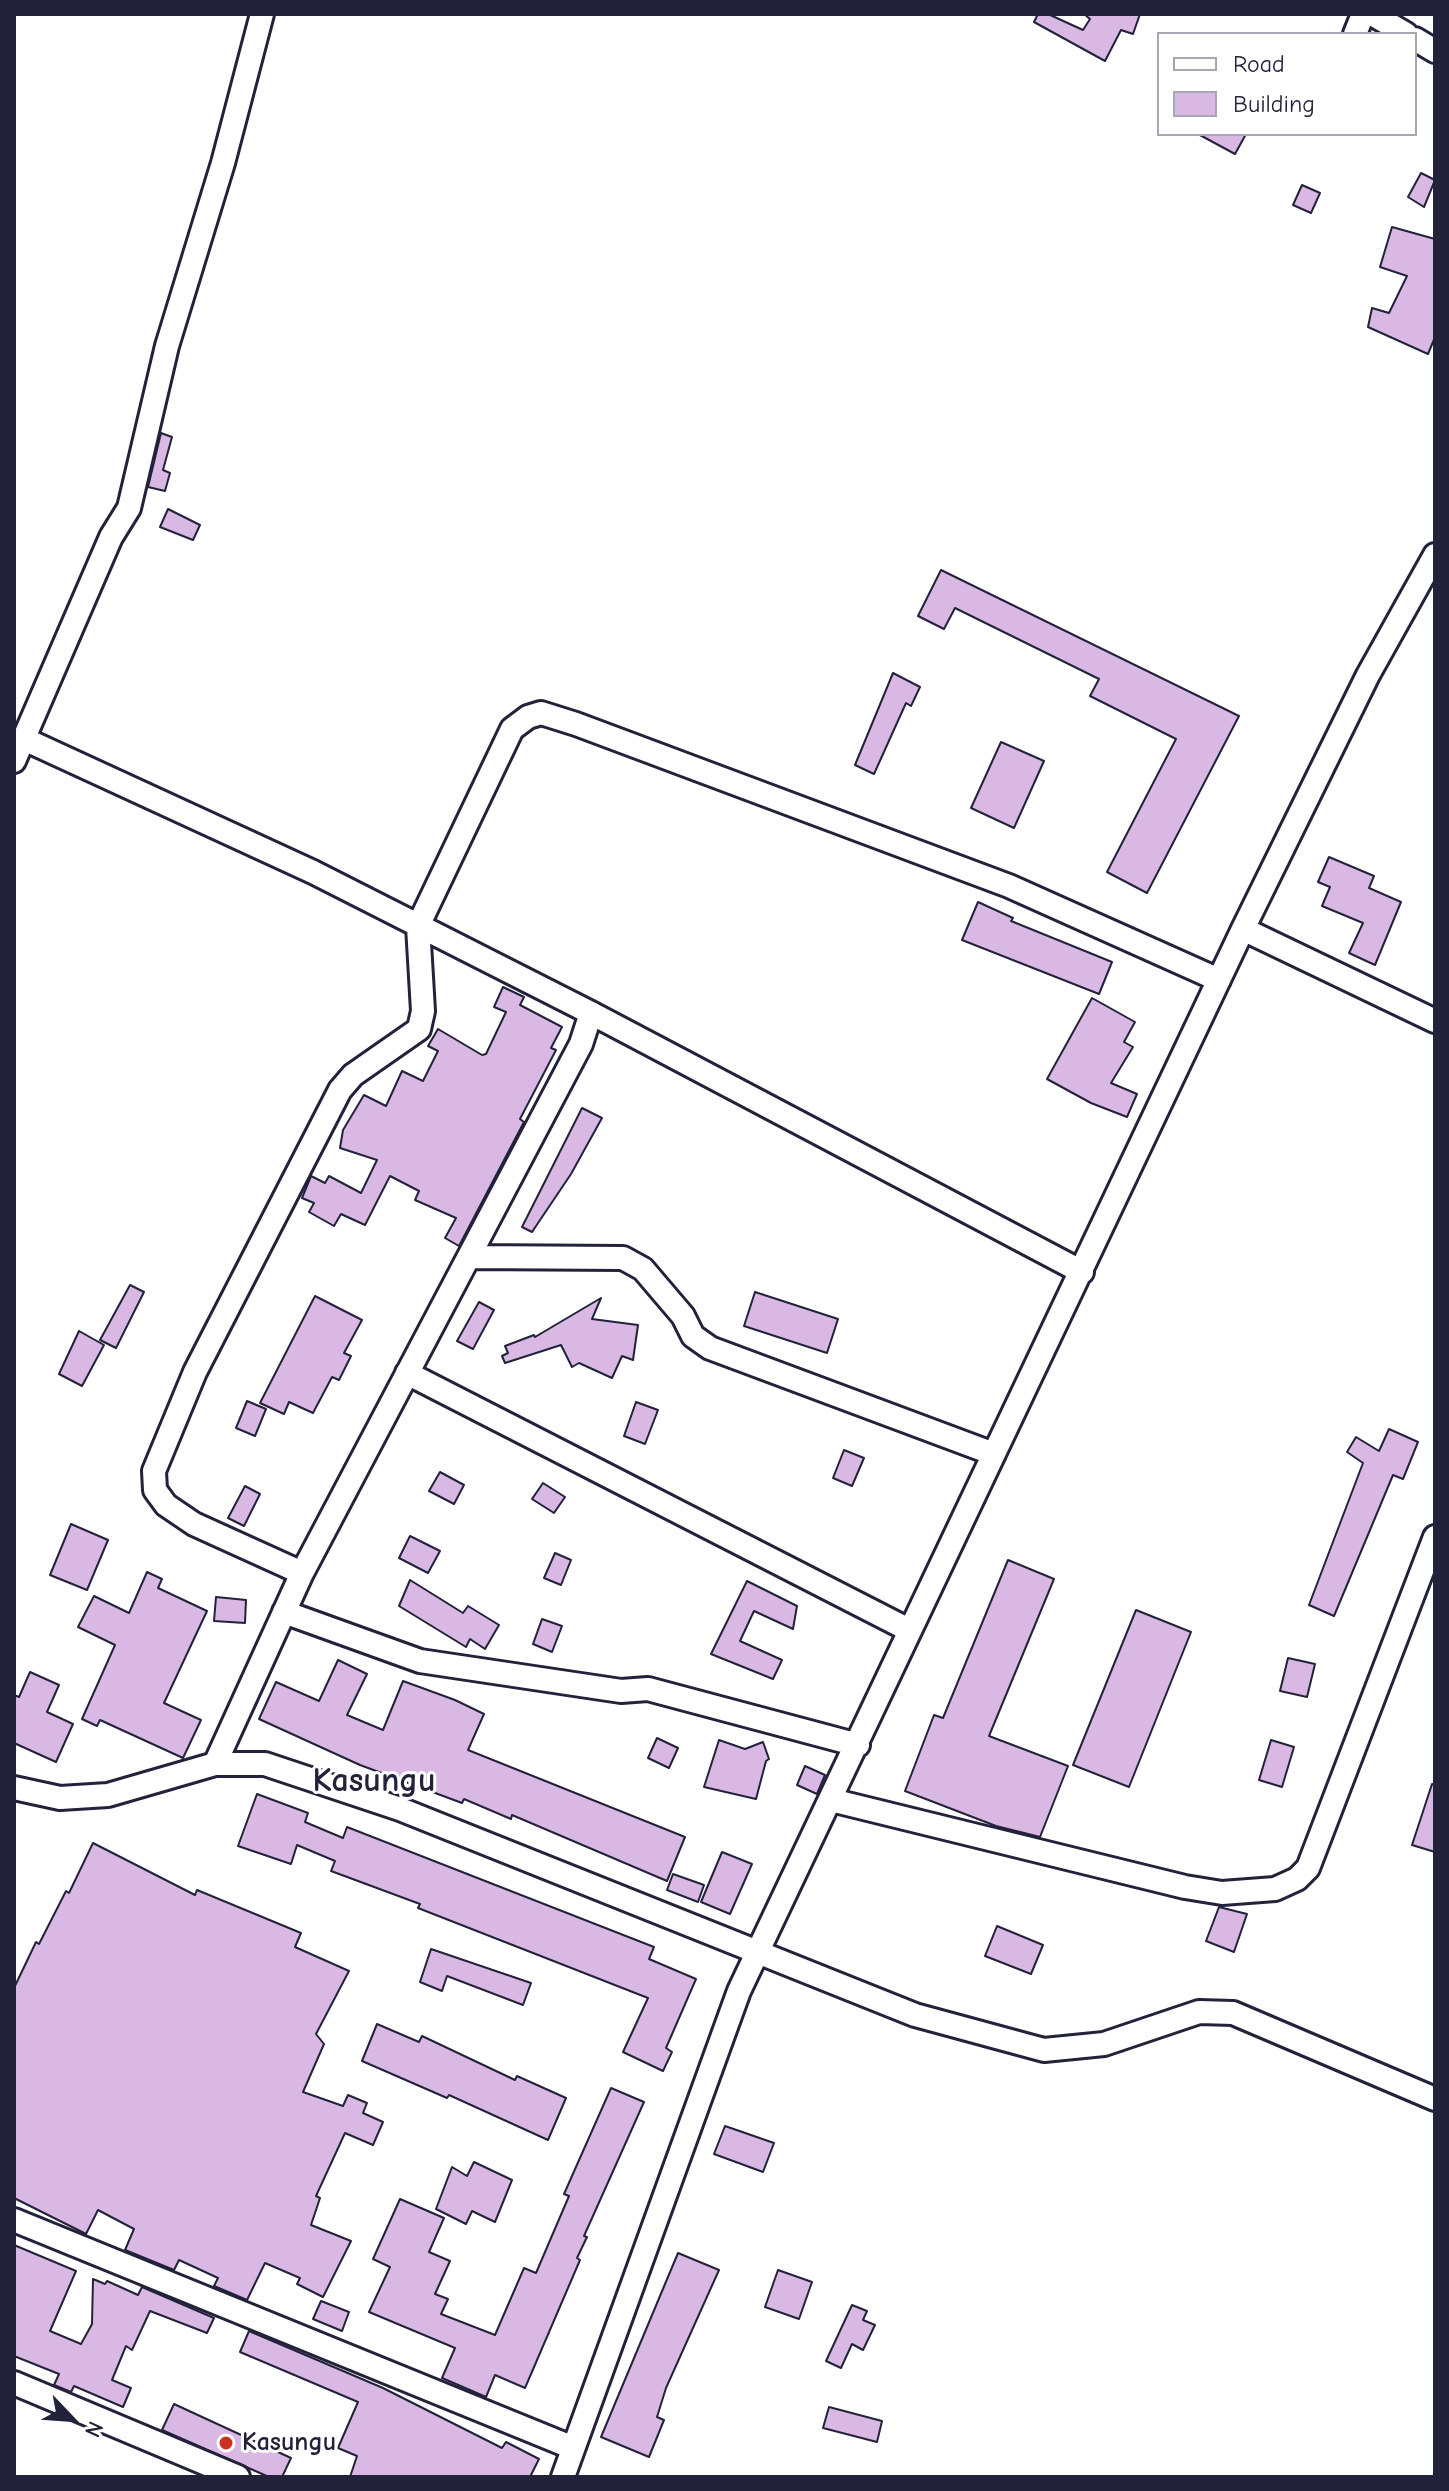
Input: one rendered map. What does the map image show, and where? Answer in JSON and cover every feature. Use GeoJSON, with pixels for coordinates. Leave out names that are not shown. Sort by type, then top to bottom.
{"type":"FeatureCollection","features":[{"type":"Feature","properties":{"kind":"street"},"geometry":{"type":"LineString","coordinates":[[14,761],[111,537],[129,508],[167,346],[223,163],[262,14]]}},
{"type":"Feature","properties":{"kind":"street"},"geometry":{"type":"LineString","coordinates":[[1372,14],[1403,32]]}},
{"type":"Feature","properties":{"kind":"street"},"geometry":{"type":"LineString","coordinates":[[1417,40],[1435,51]]}},
{"type":"Feature","properties":{"kind":"street"},"geometry":{"type":"LineString","coordinates":[[563,2477],[571,2447],[739,1991],[1243,929],[1368,675],[1435,555]]}},
{"type":"Feature","properties":{"kind":"street"},"geometry":{"type":"LineString","coordinates":[[302,1573],[194,1524],[166,1505],[155,1490],[154,1471],[195,1372],[340,1090],[353,1075],[419,1029],[423,1011],[418,926],[512,729],[528,717],[541,713],[1009,886],[1219,980]]}},
{"type":"Feature","properties":{"kind":"street"},"geometry":{"type":"LineString","coordinates":[[24,739],[182,809],[591,1013],[1082,1272]]}},
{"type":"Feature","properties":{"kind":"street"},"geometry":{"type":"LineString","coordinates":[[1243,929],[1435,1021]]}},
{"type":"Feature","properties":{"kind":"street"},"geometry":{"type":"LineString","coordinates":[[215,1764],[302,1573],[581,1044],[591,1013]]}},
{"type":"Feature","properties":{"kind":"street"},"geometry":{"type":"LineString","coordinates":[[469,1257],[623,1258],[643,1269],[683,1316],[693,1336],[710,1348],[994,1454]]}},
{"type":"Feature","properties":{"kind":"street"},"geometry":{"type":"LineString","coordinates":[[407,1373],[909,1630]]}},
{"type":"Feature","properties":{"kind":"street"},"geometry":{"type":"LineString","coordinates":[[831,1800],[1185,1887],[1222,1893],[1275,1889],[1297,1879],[1308,1868],[1435,1537]]}},
{"type":"Feature","properties":{"kind":"street"},"geometry":{"type":"LineString","coordinates":[[284,1612],[420,1661],[621,1691],[648,1689],[858,1745]]}},
{"type":"Feature","properties":{"kind":"street"},"geometry":{"type":"LineString","coordinates":[[14,1788],[60,1798],[108,1795],[215,1764],[265,1764],[385,1804],[915,2015],[1044,2050],[1104,2044],[1199,2012],[1233,2013],[1435,2099]]}},
{"type":"Feature","properties":{"kind":"street"},"geometry":{"type":"LineString","coordinates":[[14,2220],[571,2447]]}},
{"type":"Feature","properties":{"kind":"street"},"geometry":{"type":"LineString","coordinates":[[14,2383],[238,2477]]}},
{"type":"Feature","properties":{"kind":"building"},"geometry":{"type":"Polygon","coordinates":[[[1038,14],[1048,14],[1083,30],[1090,19],[1084,14],[1140,14],[1133,34],[1121,30],[1105,61],[1034,22],[1038,14]]]}},
{"type":"Feature","properties":{"kind":"building"},"geometry":{"type":"Polygon","coordinates":[[[1202,136],[1245,136],[1235,154],[1202,136]]]}},
{"type":"Feature","properties":{"kind":"building"},"geometry":{"type":"Polygon","coordinates":[[[1421,173],[1435,180],[1424,207],[1408,197],[1421,173]]]}},
{"type":"Feature","properties":{"kind":"building"},"geometry":{"type":"Polygon","coordinates":[[[1302,185],[1320,193],[1311,213],[1293,205],[1302,185]]]}},
{"type":"Feature","properties":{"kind":"building"},"geometry":{"type":"Polygon","coordinates":[[[1392,227],[1435,239],[1435,337],[1428,354],[1368,327],[1372,308],[1389,313],[1407,276],[1380,267],[1392,227]]]}},
{"type":"Feature","properties":{"kind":"building"},"geometry":{"type":"Polygon","coordinates":[[[161,433],[172,437],[163,470],[170,473],[165,491],[148,487],[161,433]]]}},
{"type":"Feature","properties":{"kind":"building"},"geometry":{"type":"Polygon","coordinates":[[[168,509],[200,525],[193,540],[160,527],[168,509]]]}},
{"type":"Feature","properties":{"kind":"building"},"geometry":{"type":"Polygon","coordinates":[[[941,570],[1239,716],[1147,893],[1107,872],[1176,739],[1090,696],[1099,679],[955,608],[944,629],[918,616],[941,570]]]}},
{"type":"Feature","properties":{"kind":"building"},"geometry":{"type":"Polygon","coordinates":[[[893,673],[920,687],[911,706],[906,703],[874,774],[855,765],[893,673]]]}},
{"type":"Feature","properties":{"kind":"building"},"geometry":{"type":"Polygon","coordinates":[[[1001,742],[1044,761],[1014,828],[971,808],[1001,742]]]}},
{"type":"Feature","properties":{"kind":"building"},"geometry":{"type":"Polygon","coordinates":[[[1329,857],[1374,876],[1369,888],[1401,902],[1375,965],[1349,953],[1363,923],[1322,906],[1330,887],[1318,882],[1329,857]]]}},
{"type":"Feature","properties":{"kind":"building"},"geometry":{"type":"Polygon","coordinates":[[[978,902],[1013,918],[1011,921],[1112,962],[1099,994],[962,940],[978,902]]]}},
{"type":"Feature","properties":{"kind":"building"},"geometry":{"type":"Polygon","coordinates":[[[503,987],[524,997],[520,1005],[562,1027],[551,1048],[556,1050],[520,1119],[524,1122],[459,1246],[445,1238],[456,1218],[415,1200],[419,1191],[390,1176],[365,1225],[341,1214],[334,1226],[309,1212],[314,1203],[302,1198],[311,1176],[325,1183],[329,1176],[361,1193],[377,1160],[340,1148],[343,1130],[364,1095],[386,1106],[402,1071],[423,1081],[438,1051],[428,1046],[438,1029],[482,1055],[486,1054],[506,1012],[494,1007],[503,987]]]}},
{"type":"Feature","properties":{"kind":"building"},"geometry":{"type":"Polygon","coordinates":[[[1092,998],[1135,1022],[1124,1042],[1133,1047],[1111,1083],[1137,1094],[1127,1117],[1091,1103],[1047,1079],[1092,998]]]}},
{"type":"Feature","properties":{"kind":"building"},"geometry":{"type":"Polygon","coordinates":[[[582,1108],[602,1118],[571,1174],[532,1232],[522,1227],[582,1108]]]}},
{"type":"Feature","properties":{"kind":"building"},"geometry":{"type":"Polygon","coordinates":[[[130,1285],[144,1292],[116,1348],[100,1340],[130,1285]]]}},
{"type":"Feature","properties":{"kind":"building"},"geometry":{"type":"Polygon","coordinates":[[[755,1292],[838,1319],[827,1353],[744,1326],[755,1292]]]}},
{"type":"Feature","properties":{"kind":"building"},"geometry":{"type":"Polygon","coordinates":[[[315,1296],[362,1320],[344,1353],[351,1356],[339,1380],[332,1377],[313,1413],[289,1402],[284,1414],[260,1403],[315,1296]]]}},
{"type":"Feature","properties":{"kind":"building"},"geometry":{"type":"Polygon","coordinates":[[[601,1298],[592,1319],[638,1325],[633,1360],[622,1356],[612,1378],[579,1363],[572,1367],[561,1345],[505,1363],[502,1356],[508,1353],[505,1346],[535,1337],[601,1298]]]}},
{"type":"Feature","properties":{"kind":"building"},"geometry":{"type":"Polygon","coordinates":[[[479,1302],[494,1310],[473,1349],[457,1341],[479,1302]]]}},
{"type":"Feature","properties":{"kind":"building"},"geometry":{"type":"Polygon","coordinates":[[[79,1331],[104,1345],[82,1386],[59,1374],[79,1331]]]}},
{"type":"Feature","properties":{"kind":"building"},"geometry":{"type":"Polygon","coordinates":[[[247,1401],[266,1409],[255,1436],[236,1428],[247,1401]]]}},
{"type":"Feature","properties":{"kind":"building"},"geometry":{"type":"Polygon","coordinates":[[[636,1402],[658,1410],[645,1444],[624,1436],[636,1402]]]}},
{"type":"Feature","properties":{"kind":"building"},"geometry":{"type":"Polygon","coordinates":[[[1389,1429],[1418,1442],[1403,1479],[1393,1475],[1334,1616],[1309,1605],[1363,1463],[1347,1452],[1356,1437],[1379,1451],[1389,1429]]]}},
{"type":"Feature","properties":{"kind":"building"},"geometry":{"type":"Polygon","coordinates":[[[844,1450],[864,1458],[852,1486],[833,1478],[844,1450]]]}},
{"type":"Feature","properties":{"kind":"building"},"geometry":{"type":"Polygon","coordinates":[[[440,1472],[464,1485],[454,1504],[429,1491],[440,1472]]]}},
{"type":"Feature","properties":{"kind":"building"},"geometry":{"type":"Polygon","coordinates":[[[543,1483],[565,1497],[554,1513],[532,1499],[543,1483]]]}},
{"type":"Feature","properties":{"kind":"building"},"geometry":{"type":"Polygon","coordinates":[[[245,1486],[260,1494],[244,1526],[228,1518],[245,1486]]]}},
{"type":"Feature","properties":{"kind":"building"},"geometry":{"type":"Polygon","coordinates":[[[71,1524],[108,1540],[87,1590],[50,1575],[71,1524]]]}},
{"type":"Feature","properties":{"kind":"building"},"geometry":{"type":"Polygon","coordinates":[[[410,1536],[440,1551],[428,1573],[399,1558],[410,1536]]]}},
{"type":"Feature","properties":{"kind":"building"},"geometry":{"type":"Polygon","coordinates":[[[555,1553],[571,1560],[561,1585],[544,1578],[555,1553]]]}},
{"type":"Feature","properties":{"kind":"building"},"geometry":{"type":"Polygon","coordinates":[[[1008,1560],[1054,1579],[989,1736],[1068,1766],[1040,1837],[996,1826],[905,1791],[934,1715],[943,1718],[1008,1560]]]}},
{"type":"Feature","properties":{"kind":"building"},"geometry":{"type":"Polygon","coordinates":[[[147,1572],[162,1579],[158,1588],[207,1611],[164,1703],[201,1720],[183,1758],[100,1720],[97,1726],[82,1719],[115,1645],[78,1627],[94,1596],[129,1613],[147,1572]]]}},
{"type":"Feature","properties":{"kind":"building"},"geometry":{"type":"Polygon","coordinates":[[[410,1580],[463,1613],[468,1606],[499,1625],[485,1649],[470,1639],[466,1647],[399,1606],[410,1580]]]}},
{"type":"Feature","properties":{"kind":"building"},"geometry":{"type":"Polygon","coordinates":[[[747,1581],[797,1606],[793,1629],[754,1611],[740,1641],[782,1660],[773,1679],[711,1654],[747,1581]]]}},
{"type":"Feature","properties":{"kind":"building"},"geometry":{"type":"Polygon","coordinates":[[[216,1597],[246,1600],[245,1623],[214,1621],[216,1597]]]}},
{"type":"Feature","properties":{"kind":"building"},"geometry":{"type":"Polygon","coordinates":[[[1136,1610],[1191,1632],[1129,1787],[1073,1765],[1136,1610]]]}},
{"type":"Feature","properties":{"kind":"building"},"geometry":{"type":"Polygon","coordinates":[[[542,1619],[562,1626],[552,1652],[533,1644],[542,1619]]]}},
{"type":"Feature","properties":{"kind":"building"},"geometry":{"type":"Polygon","coordinates":[[[1288,1658],[1315,1664],[1307,1697],[1280,1691],[1288,1658]]]}},
{"type":"Feature","properties":{"kind":"building"},"geometry":{"type":"Polygon","coordinates":[[[338,1660],[367,1674],[347,1715],[383,1730],[403,1681],[484,1714],[468,1750],[685,1837],[667,1881],[512,1815],[511,1819],[464,1799],[462,1803],[360,1765],[259,1719],[276,1682],[319,1701],[338,1660]]]}},
{"type":"Feature","properties":{"kind":"building"},"geometry":{"type":"Polygon","coordinates":[[[30,1672],[59,1685],[47,1712],[73,1724],[56,1762],[14,1743],[14,1695],[19,1697],[30,1672]]]}},
{"type":"Feature","properties":{"kind":"building"},"geometry":{"type":"Polygon","coordinates":[[[657,1738],[678,1748],[669,1768],[648,1758],[657,1738]]]}},
{"type":"Feature","properties":{"kind":"building"},"geometry":{"type":"Polygon","coordinates":[[[719,1740],[745,1749],[763,1742],[769,1759],[756,1799],[704,1787],[719,1740]]]}},
{"type":"Feature","properties":{"kind":"building"},"geometry":{"type":"Polygon","coordinates":[[[1271,1740],[1294,1747],[1282,1787],[1259,1780],[1271,1740]]]}},
{"type":"Feature","properties":{"kind":"building"},"geometry":{"type":"Polygon","coordinates":[[[805,1766],[825,1775],[817,1794],[797,1785],[805,1766]]]}},
{"type":"Feature","properties":{"kind":"building"},"geometry":{"type":"Polygon","coordinates":[[[1432,1784],[1435,1785],[1435,1852],[1412,1845],[1432,1784]]]}},
{"type":"Feature","properties":{"kind":"building"},"geometry":{"type":"Polygon","coordinates":[[[257,1794],[308,1813],[305,1822],[343,1838],[347,1827],[654,1947],[649,1959],[696,1979],[666,2048],[672,2052],[663,2071],[623,2052],[648,1998],[418,1908],[420,1904],[331,1871],[335,1861],[297,1845],[291,1864],[238,1846],[257,1794]]]}},
{"type":"Feature","properties":{"kind":"building"},"geometry":{"type":"Polygon","coordinates":[[[93,1843],[195,1895],[197,1890],[301,1933],[295,1947],[349,1971],[316,2034],[324,2044],[303,2092],[343,2106],[348,2095],[367,2103],[363,2113],[383,2122],[373,2145],[345,2133],[316,2196],[320,2198],[311,2225],[351,2241],[323,2297],[297,2284],[300,2278],[265,2263],[247,2300],[214,2286],[218,2278],[179,2260],[174,2270],[125,2250],[134,2229],[98,2210],[86,2234],[14,2198],[14,1988],[36,1942],[39,1944],[66,1891],[69,1893],[93,1843]]]}},
{"type":"Feature","properties":{"kind":"building"},"geometry":{"type":"Polygon","coordinates":[[[722,1852],[752,1864],[730,1914],[701,1902],[722,1852]]]}},
{"type":"Feature","properties":{"kind":"building"},"geometry":{"type":"Polygon","coordinates":[[[673,1874],[704,1885],[698,1902],[667,1890],[673,1874]]]}},
{"type":"Feature","properties":{"kind":"building"},"geometry":{"type":"Polygon","coordinates":[[[1219,1907],[1247,1914],[1234,1952],[1206,1941],[1219,1907]]]}},
{"type":"Feature","properties":{"kind":"building"},"geometry":{"type":"Polygon","coordinates":[[[997,1926],[1043,1945],[1031,1974],[985,1956],[997,1926]]]}},
{"type":"Feature","properties":{"kind":"building"},"geometry":{"type":"Polygon","coordinates":[[[431,1949],[531,1983],[523,2005],[447,1976],[442,1991],[420,1982],[431,1949]]]}},
{"type":"Feature","properties":{"kind":"building"},"geometry":{"type":"Polygon","coordinates":[[[377,2024],[419,2042],[422,2036],[515,2080],[517,2076],[566,2098],[548,2140],[449,2095],[447,2098],[362,2061],[377,2024]]]}},
{"type":"Feature","properties":{"kind":"building"},"geometry":{"type":"Polygon","coordinates":[[[611,2088],[644,2102],[584,2236],[587,2237],[577,2258],[580,2260],[525,2388],[495,2375],[486,2397],[442,2378],[455,2348],[369,2312],[390,2267],[373,2259],[400,2199],[444,2218],[429,2252],[450,2261],[435,2294],[448,2299],[441,2314],[495,2335],[524,2268],[536,2273],[569,2196],[564,2194],[611,2088]]]}},
{"type":"Feature","properties":{"kind":"building"},"geometry":{"type":"Polygon","coordinates":[[[725,2126],[774,2143],[763,2172],[714,2154],[725,2126]]]}},
{"type":"Feature","properties":{"kind":"building"},"geometry":{"type":"Polygon","coordinates":[[[474,2162],[512,2180],[495,2222],[472,2211],[466,2224],[436,2209],[452,2167],[467,2176],[474,2162]]]}},
{"type":"Feature","properties":{"kind":"building"},"geometry":{"type":"Polygon","coordinates":[[[14,2245],[76,2271],[50,2331],[81,2344],[92,2324],[93,2279],[105,2284],[107,2281],[138,2295],[142,2287],[214,2318],[207,2333],[150,2311],[132,2350],[126,2346],[112,2380],[131,2388],[123,2407],[74,2386],[71,2392],[54,2385],[59,2374],[14,2356],[14,2245]]]}},
{"type":"Feature","properties":{"kind":"building"},"geometry":{"type":"Polygon","coordinates":[[[678,2253],[719,2270],[666,2388],[657,2417],[664,2420],[649,2457],[601,2437],[678,2253]]]}},
{"type":"Feature","properties":{"kind":"building"},"geometry":{"type":"Polygon","coordinates":[[[778,2270],[812,2282],[799,2319],[765,2307],[778,2270]]]}},
{"type":"Feature","properties":{"kind":"building"},"geometry":{"type":"Polygon","coordinates":[[[321,2301],[349,2312],[342,2331],[313,2319],[321,2301]]]}},
{"type":"Feature","properties":{"kind":"building"},"geometry":{"type":"Polygon","coordinates":[[[852,2305],[867,2311],[863,2320],[875,2325],[863,2350],[852,2344],[841,2368],[826,2361],[852,2305]]]}},
{"type":"Feature","properties":{"kind":"building"},"geometry":{"type":"Polygon","coordinates":[[[249,2331],[383,2388],[502,2448],[506,2442],[539,2459],[530,2477],[350,2477],[357,2456],[338,2448],[358,2402],[240,2352],[249,2331]]]}},
{"type":"Feature","properties":{"kind":"building"},"geometry":{"type":"Polygon","coordinates":[[[174,2404],[291,2458],[282,2477],[269,2477],[162,2430],[174,2404]]]}},
{"type":"Feature","properties":{"kind":"building"},"geometry":{"type":"Polygon","coordinates":[[[829,2407],[882,2421],[877,2442],[823,2428],[829,2407]]]}},
{"type":"Feature","properties":{"kind":"place","name":"Kasungu"},"geometry":{"type":"Point","coordinates":[226,2443]}},
{"type":"Feature","properties":{"kind":"district","name":"Kasungu"},"geometry":{"type":"Point","coordinates":[374,1781]}}]}
